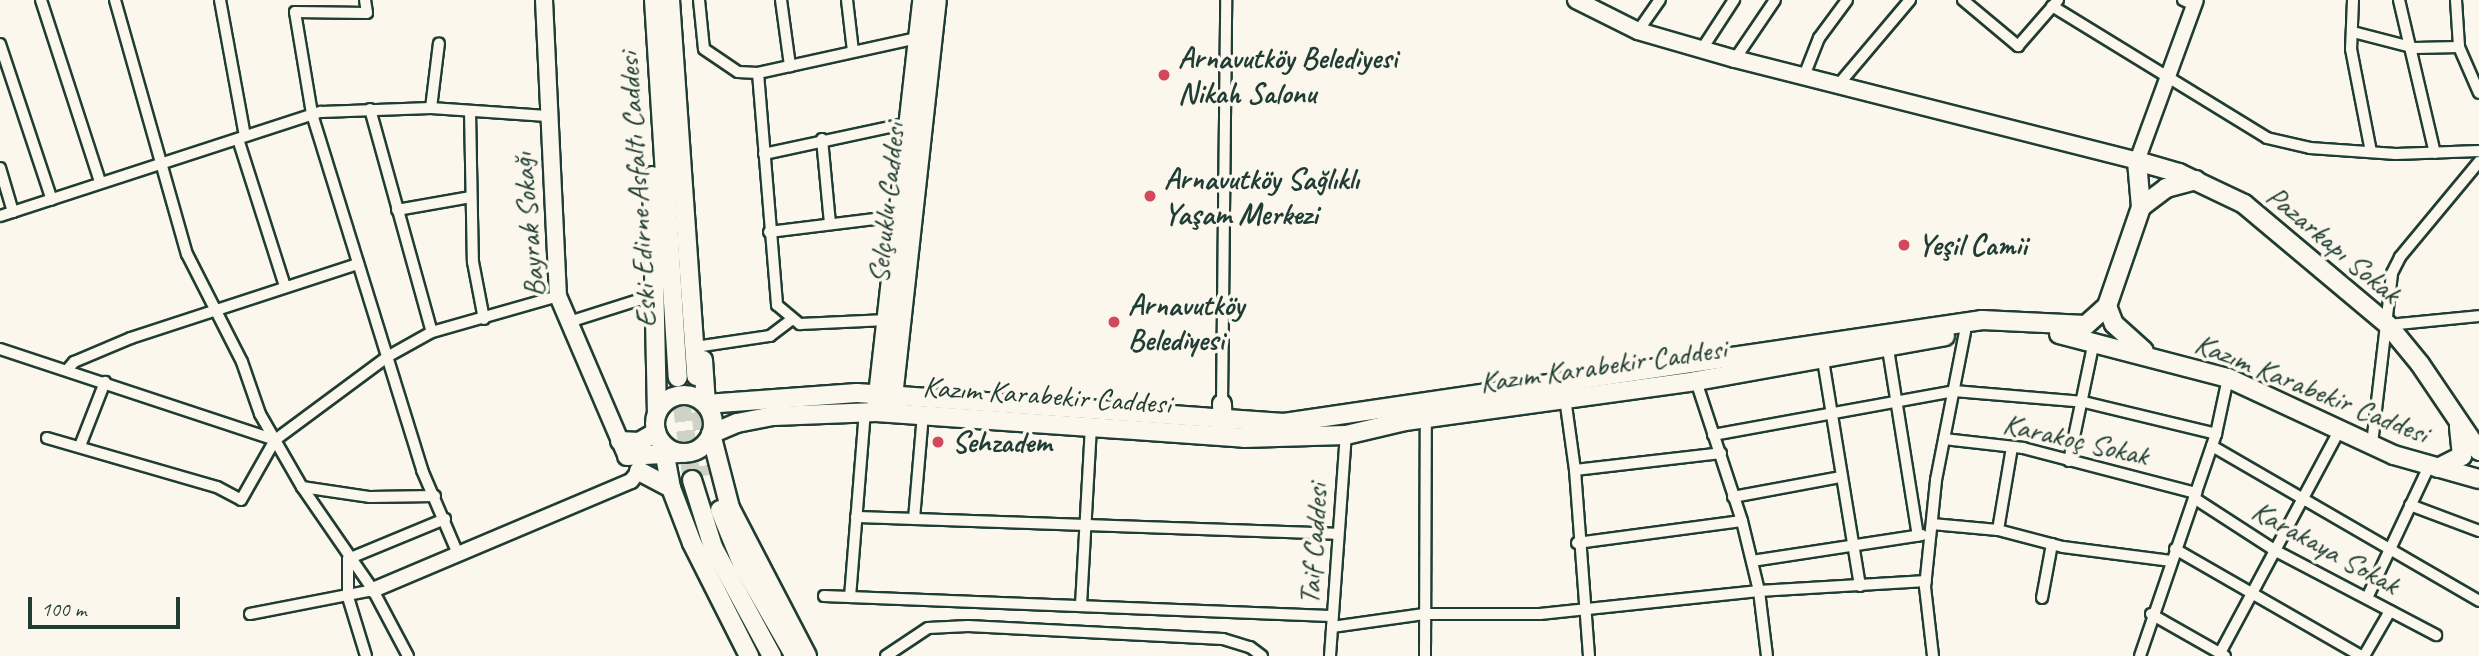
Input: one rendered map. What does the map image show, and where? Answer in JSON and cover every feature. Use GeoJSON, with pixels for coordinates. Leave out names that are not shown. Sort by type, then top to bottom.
{"type":"FeatureCollection","features":[{"type":"Feature","properties":{"kind":"main road","name":"Bayrak Sokağı"},"geometry":{"type":"LineString","coordinates":[[544,0],[547,116],[558,296],[623,449],[639,471]]}},
{"type":"Feature","properties":{"kind":"main road","name":"Eski Edirne Asfaltı Caddesi"},"geometry":{"type":"LineString","coordinates":[[653,0],[657,74],[687,376],[677,100],[670,0]]}},
{"type":"Feature","properties":{"kind":"main road","name":"Selçuklu Caddesi"},"geometry":{"type":"LineString","coordinates":[[881,406],[887,320],[908,123],[919,98],[918,38],[922,0]]}},
{"type":"Feature","properties":{"kind":"main road","name":"Selçuklu Caddesi"},"geometry":{"type":"LineString","coordinates":[[881,406],[919,98],[937,0]]}},
{"type":"Feature","properties":{"kind":"main road"},"geometry":{"type":"LineString","coordinates":[[1585,2],[1638,31],[1735,59],[2137,161],[2141,207],[2107,306],[2114,324],[2150,354]]}},
{"type":"Feature","properties":{"kind":"main road"},"geometry":{"type":"LineString","coordinates":[[657,74],[651,127],[652,296],[657,412],[666,447],[671,488],[697,555],[749,656]]}},
{"type":"Feature","properties":{"kind":"main road"},"geometry":{"type":"LineString","coordinates":[[677,100],[690,150],[706,404],[713,418],[711,434],[730,508],[807,656]]}},
{"type":"Feature","properties":{"kind":"main road","name":"Pazarkapı Sokak"},"geometry":{"type":"LineString","coordinates":[[2137,161],[2196,180],[2244,204],[2388,325],[2420,364],[2456,421]]}},
{"type":"Feature","properties":{"kind":"main road"},"geometry":{"type":"LineString","coordinates":[[2141,207],[2166,188],[2196,180]]}},
{"type":"Feature","properties":{"kind":"main road","name":"Kazım Karabekir Caddesi"},"geometry":{"type":"LineString","coordinates":[[706,404],[838,393],[881,406],[923,414],[1091,425],[1310,420],[1982,320],[2086,325],[2107,306]]}},
{"type":"Feature","properties":{"kind":"main road","name":"Kazım Karabekir Caddesi"},"geometry":{"type":"LineString","coordinates":[[711,434],[737,423],[774,416],[881,406],[1219,420],[1293,439],[1346,435],[1426,418],[1696,381],[1823,360],[1965,332],[2018,330],[2094,341],[2150,354],[2228,378],[2372,444],[2434,467],[2479,479]]}},
{"type":"Feature","properties":{"kind":"main road"},"geometry":{"type":"LineString","coordinates":[[657,412],[668,399],[684,394],[706,404]]}},
{"type":"Feature","properties":{"kind":"main road"},"geometry":{"type":"LineString","coordinates":[[2434,467],[2462,456],[2463,440],[2456,421]]}},
{"type":"Feature","properties":{"kind":"main road","name":"Kazım Karabekir Caddesi"},"geometry":{"type":"LineString","coordinates":[[2456,421],[2479,451]]}},
{"type":"Feature","properties":{"kind":"main road"},"geometry":{"type":"LineString","coordinates":[[623,449],[699,449],[711,434]]}},
{"type":"Feature","properties":{"kind":"main road"},"geometry":{"type":"LineString","coordinates":[[623,449],[639,442],[666,447]]}},
{"type":"Feature","properties":{"kind":"main road"},"geometry":{"type":"LineString","coordinates":[[639,471],[671,488]]}},
{"type":"Feature","properties":{"kind":"main road"},"geometry":{"type":"LineString","coordinates":[[772,656],[713,547],[701,477],[734,548],[794,656]]}},
{"type":"Feature","properties":{"kind":"street"},"geometry":{"type":"LineString","coordinates":[[41,0],[100,182]]}},
{"type":"Feature","properties":{"kind":"street"},"geometry":{"type":"LineString","coordinates":[[114,0],[187,254],[218,312],[275,440],[348,559],[373,590],[408,656]]}},
{"type":"Feature","properties":{"kind":"street"},"geometry":{"type":"LineString","coordinates":[[220,0],[242,137],[285,286]]}},
{"type":"Feature","properties":{"kind":"street"},"geometry":{"type":"LineString","coordinates":[[365,0],[367,13],[295,12],[312,114],[387,357],[458,554]]}},
{"type":"Feature","properties":{"kind":"street"},"geometry":{"type":"LineString","coordinates":[[699,0],[704,49],[738,72],[758,73],[918,38]]}},
{"type":"Feature","properties":{"kind":"street"},"geometry":{"type":"LineString","coordinates":[[781,0],[789,66]]}},
{"type":"Feature","properties":{"kind":"street"},"geometry":{"type":"LineString","coordinates":[[847,0],[853,51]]}},
{"type":"Feature","properties":{"kind":"street"},"geometry":{"type":"LineString","coordinates":[[1219,420],[1226,0]]}},
{"type":"Feature","properties":{"kind":"street"},"geometry":{"type":"LineString","coordinates":[[1638,31],[1660,0]]}},
{"type":"Feature","properties":{"kind":"street"},"geometry":{"type":"LineString","coordinates":[[1702,49],[1734,0]]}},
{"type":"Feature","properties":{"kind":"street"},"geometry":{"type":"LineString","coordinates":[[1735,59],[1775,0]]}},
{"type":"Feature","properties":{"kind":"street"},"geometry":{"type":"LineString","coordinates":[[1804,76],[1819,38],[1847,0]]}},
{"type":"Feature","properties":{"kind":"street"},"geometry":{"type":"LineString","coordinates":[[1839,84],[1910,0]]}},
{"type":"Feature","properties":{"kind":"street"},"geometry":{"type":"LineString","coordinates":[[1963,0],[2018,46],[2055,3],[2267,138],[2310,148],[2371,152],[2479,151]]}},
{"type":"Feature","properties":{"kind":"street"},"geometry":{"type":"LineString","coordinates":[[2353,0],[2354,75],[2371,152]]}},
{"type":"Feature","properties":{"kind":"street"},"geometry":{"type":"LineString","coordinates":[[2399,0],[2406,45],[2435,153]]}},
{"type":"Feature","properties":{"kind":"street"},"geometry":{"type":"LineString","coordinates":[[2456,0],[2459,47],[2471,83],[2479,93]]}},
{"type":"Feature","properties":{"kind":"street"},"geometry":{"type":"LineString","coordinates":[[2137,161],[2168,77],[2191,2]]}},
{"type":"Feature","properties":{"kind":"street"},"geometry":{"type":"LineString","coordinates":[[2353,32],[2406,45],[2459,47]]}},
{"type":"Feature","properties":{"kind":"street"},"geometry":{"type":"LineString","coordinates":[[431,108],[439,43]]}},
{"type":"Feature","properties":{"kind":"street"},"geometry":{"type":"LineString","coordinates":[[0,44],[52,200]]}},
{"type":"Feature","properties":{"kind":"street"},"geometry":{"type":"LineString","coordinates":[[758,73],[774,297],[791,320],[800,324],[887,320]]}},
{"type":"Feature","properties":{"kind":"street"},"geometry":{"type":"LineString","coordinates":[[0,216],[312,114],[431,108],[547,116]]}},
{"type":"Feature","properties":{"kind":"street"},"geometry":{"type":"LineString","coordinates":[[370,109],[432,332]]}},
{"type":"Feature","properties":{"kind":"street"},"geometry":{"type":"LineString","coordinates":[[470,111],[473,262],[484,319]]}},
{"type":"Feature","properties":{"kind":"street"},"geometry":{"type":"LineString","coordinates":[[764,154],[822,139],[908,123]]}},
{"type":"Feature","properties":{"kind":"street"},"geometry":{"type":"LineString","coordinates":[[822,139],[831,224]]}},
{"type":"Feature","properties":{"kind":"street"},"geometry":{"type":"LineString","coordinates":[[2372,444],[2392,273],[2400,257],[2479,162]]}},
{"type":"Feature","properties":{"kind":"street"},"geometry":{"type":"LineString","coordinates":[[0,168],[13,212]]}},
{"type":"Feature","properties":{"kind":"street"},"geometry":{"type":"LineString","coordinates":[[397,210],[471,197]]}},
{"type":"Feature","properties":{"kind":"street"},"geometry":{"type":"LineString","coordinates":[[769,232],[899,216]]}},
{"type":"Feature","properties":{"kind":"street"},"geometry":{"type":"LineString","coordinates":[[67,370],[74,362],[131,338],[218,312],[285,286],[358,264]]}},
{"type":"Feature","properties":{"kind":"street"},"geometry":{"type":"LineString","coordinates":[[47,438],[217,486],[241,500],[275,440],[387,357],[432,332],[558,296]]}},
{"type":"Feature","properties":{"kind":"street"},"geometry":{"type":"LineString","coordinates":[[569,322],[652,296]]}},
{"type":"Feature","properties":{"kind":"street"},"geometry":{"type":"LineString","coordinates":[[2388,325],[2479,316]]}},
{"type":"Feature","properties":{"kind":"street"},"geometry":{"type":"LineString","coordinates":[[702,346],[771,336],[791,320]]}},
{"type":"Feature","properties":{"kind":"street"},"geometry":{"type":"LineString","coordinates":[[1923,656],[1933,656],[1926,581],[1931,529],[1944,439],[1965,332]]}},
{"type":"Feature","properties":{"kind":"street"},"geometry":{"type":"LineString","coordinates":[[2069,461],[2084,402],[2094,341]]}},
{"type":"Feature","properties":{"kind":"street"},"geometry":{"type":"LineString","coordinates":[[0,349],[275,440]]}},
{"type":"Feature","properties":{"kind":"street"},"geometry":{"type":"LineString","coordinates":[[1888,349],[1918,536]]}},
{"type":"Feature","properties":{"kind":"street"},"geometry":{"type":"LineString","coordinates":[[1823,360],[1860,586]]}},
{"type":"Feature","properties":{"kind":"street"},"geometry":{"type":"LineString","coordinates":[[2140,656],[2151,614],[2216,434],[2228,378]]}},
{"type":"Feature","properties":{"kind":"street"},"geometry":{"type":"LineString","coordinates":[[1696,381],[1721,453],[1752,561],[1759,592],[1766,656]]}},
{"type":"Feature","properties":{"kind":"street"},"geometry":{"type":"LineString","coordinates":[[80,446],[105,382]]}},
{"type":"Feature","properties":{"kind":"street"},"geometry":{"type":"LineString","coordinates":[[1713,435],[1954,391],[2084,402],[2216,434]]}},
{"type":"Feature","properties":{"kind":"street"},"geometry":{"type":"LineString","coordinates":[[1565,398],[1575,470],[1577,543],[1589,656]]}},
{"type":"Feature","properties":{"kind":"street"},"geometry":{"type":"LineString","coordinates":[[850,597],[856,517],[881,406]]}},
{"type":"Feature","properties":{"kind":"street"},"geometry":{"type":"LineString","coordinates":[[914,519],[923,414]]}},
{"type":"Feature","properties":{"kind":"street"},"geometry":{"type":"LineString","coordinates":[[1425,656],[1426,418]]}},
{"type":"Feature","properties":{"kind":"street"},"geometry":{"type":"LineString","coordinates":[[1081,605],[1088,522],[1091,425]]}},
{"type":"Feature","properties":{"kind":"street"},"geometry":{"type":"LineString","coordinates":[[2151,614],[2223,655],[2251,596],[2340,429]]}},
{"type":"Feature","properties":{"kind":"street","name":"Taif Caddesi"},"geometry":{"type":"LineString","coordinates":[[1330,656],[1346,435]]}},
{"type":"Feature","properties":{"kind":"street","name":"Karakoç Sokak"},"geometry":{"type":"LineString","coordinates":[[1944,439],[2012,447],[2195,496]]}},
{"type":"Feature","properties":{"kind":"street"},"geometry":{"type":"LineString","coordinates":[[2212,446],[2479,601]]}},
{"type":"Feature","properties":{"kind":"street"},"geometry":{"type":"LineString","coordinates":[[1998,530],[2012,447]]}},
{"type":"Feature","properties":{"kind":"street"},"geometry":{"type":"LineString","coordinates":[[1575,470],[1721,453]]}},
{"type":"Feature","properties":{"kind":"street"},"geometry":{"type":"LineString","coordinates":[[2367,598],[2410,505],[2434,467]]}},
{"type":"Feature","properties":{"kind":"street"},"geometry":{"type":"LineString","coordinates":[[250,614],[373,590],[631,481],[639,471]]}},
{"type":"Feature","properties":{"kind":"street"},"geometry":{"type":"LineString","coordinates":[[1733,497],[1841,477]]}},
{"type":"Feature","properties":{"kind":"street"},"geometry":{"type":"LineString","coordinates":[[302,487],[370,497],[435,496]]}},
{"type":"Feature","properties":{"kind":"street","name":"Karakaya Sokak"},"geometry":{"type":"LineString","coordinates":[[2195,496],[2276,551],[2437,635]]}},
{"type":"Feature","properties":{"kind":"street"},"geometry":{"type":"LineString","coordinates":[[2410,505],[2479,531]]}},
{"type":"Feature","properties":{"kind":"street"},"geometry":{"type":"LineString","coordinates":[[856,517],[1088,522],[1338,534]]}},
{"type":"Feature","properties":{"kind":"street"},"geometry":{"type":"LineString","coordinates":[[348,559],[445,519]]}},
{"type":"Feature","properties":{"kind":"street"},"geometry":{"type":"LineString","coordinates":[[1577,543],[1742,522]]}},
{"type":"Feature","properties":{"kind":"street"},"geometry":{"type":"LineString","coordinates":[[1752,561],[1918,536],[1931,529],[1998,530],[2052,544],[2171,561]]}},
{"type":"Feature","properties":{"kind":"street"},"geometry":{"type":"LineString","coordinates":[[2042,598],[2052,544]]}},
{"type":"Feature","properties":{"kind":"street"},"geometry":{"type":"LineString","coordinates":[[2175,549],[2251,596],[2362,656],[2390,611]]}},
{"type":"Feature","properties":{"kind":"street"},"geometry":{"type":"LineString","coordinates":[[348,559],[348,597],[366,656]]}},
{"type":"Feature","properties":{"kind":"street"},"geometry":{"type":"LineString","coordinates":[[824,596],[1081,605],[1332,622],[1424,614],[1586,611],[1759,592],[1926,581]]}},
{"type":"Feature","properties":{"kind":"street"},"geometry":{"type":"LineString","coordinates":[[886,656],[928,628],[968,626],[1223,639],[1262,656]]}},
{"type":"Feature","properties":{"kind":"tunnel"},"geometry":{"type":"LineString","coordinates":[[678,377],[692,480]]}},
{"type":"Feature","properties":{"kind":"tunnel"},"geometry":{"type":"LineString","coordinates":[[696,385],[709,475]]}},
{"type":"Feature","properties":{"kind":"place","name":"Arnavutköy Belediyesi Nikah Salonu"},"geometry":{"type":"Point","coordinates":[1164,75]}},
{"type":"Feature","properties":{"kind":"place","name":"Arnavutköy Sağlıklı Yaşam Merkezi"},"geometry":{"type":"Point","coordinates":[1150,196]}},
{"type":"Feature","properties":{"kind":"place","name":"Yeşil Camii"},"geometry":{"type":"Point","coordinates":[1904,245]}},
{"type":"Feature","properties":{"kind":"place","name":"Arnavutköy Belediyesi"},"geometry":{"type":"Point","coordinates":[1114,322]}},
{"type":"Feature","properties":{"kind":"place","name":"Sehzadem"},"geometry":{"type":"Point","coordinates":[938,442]}}]}
